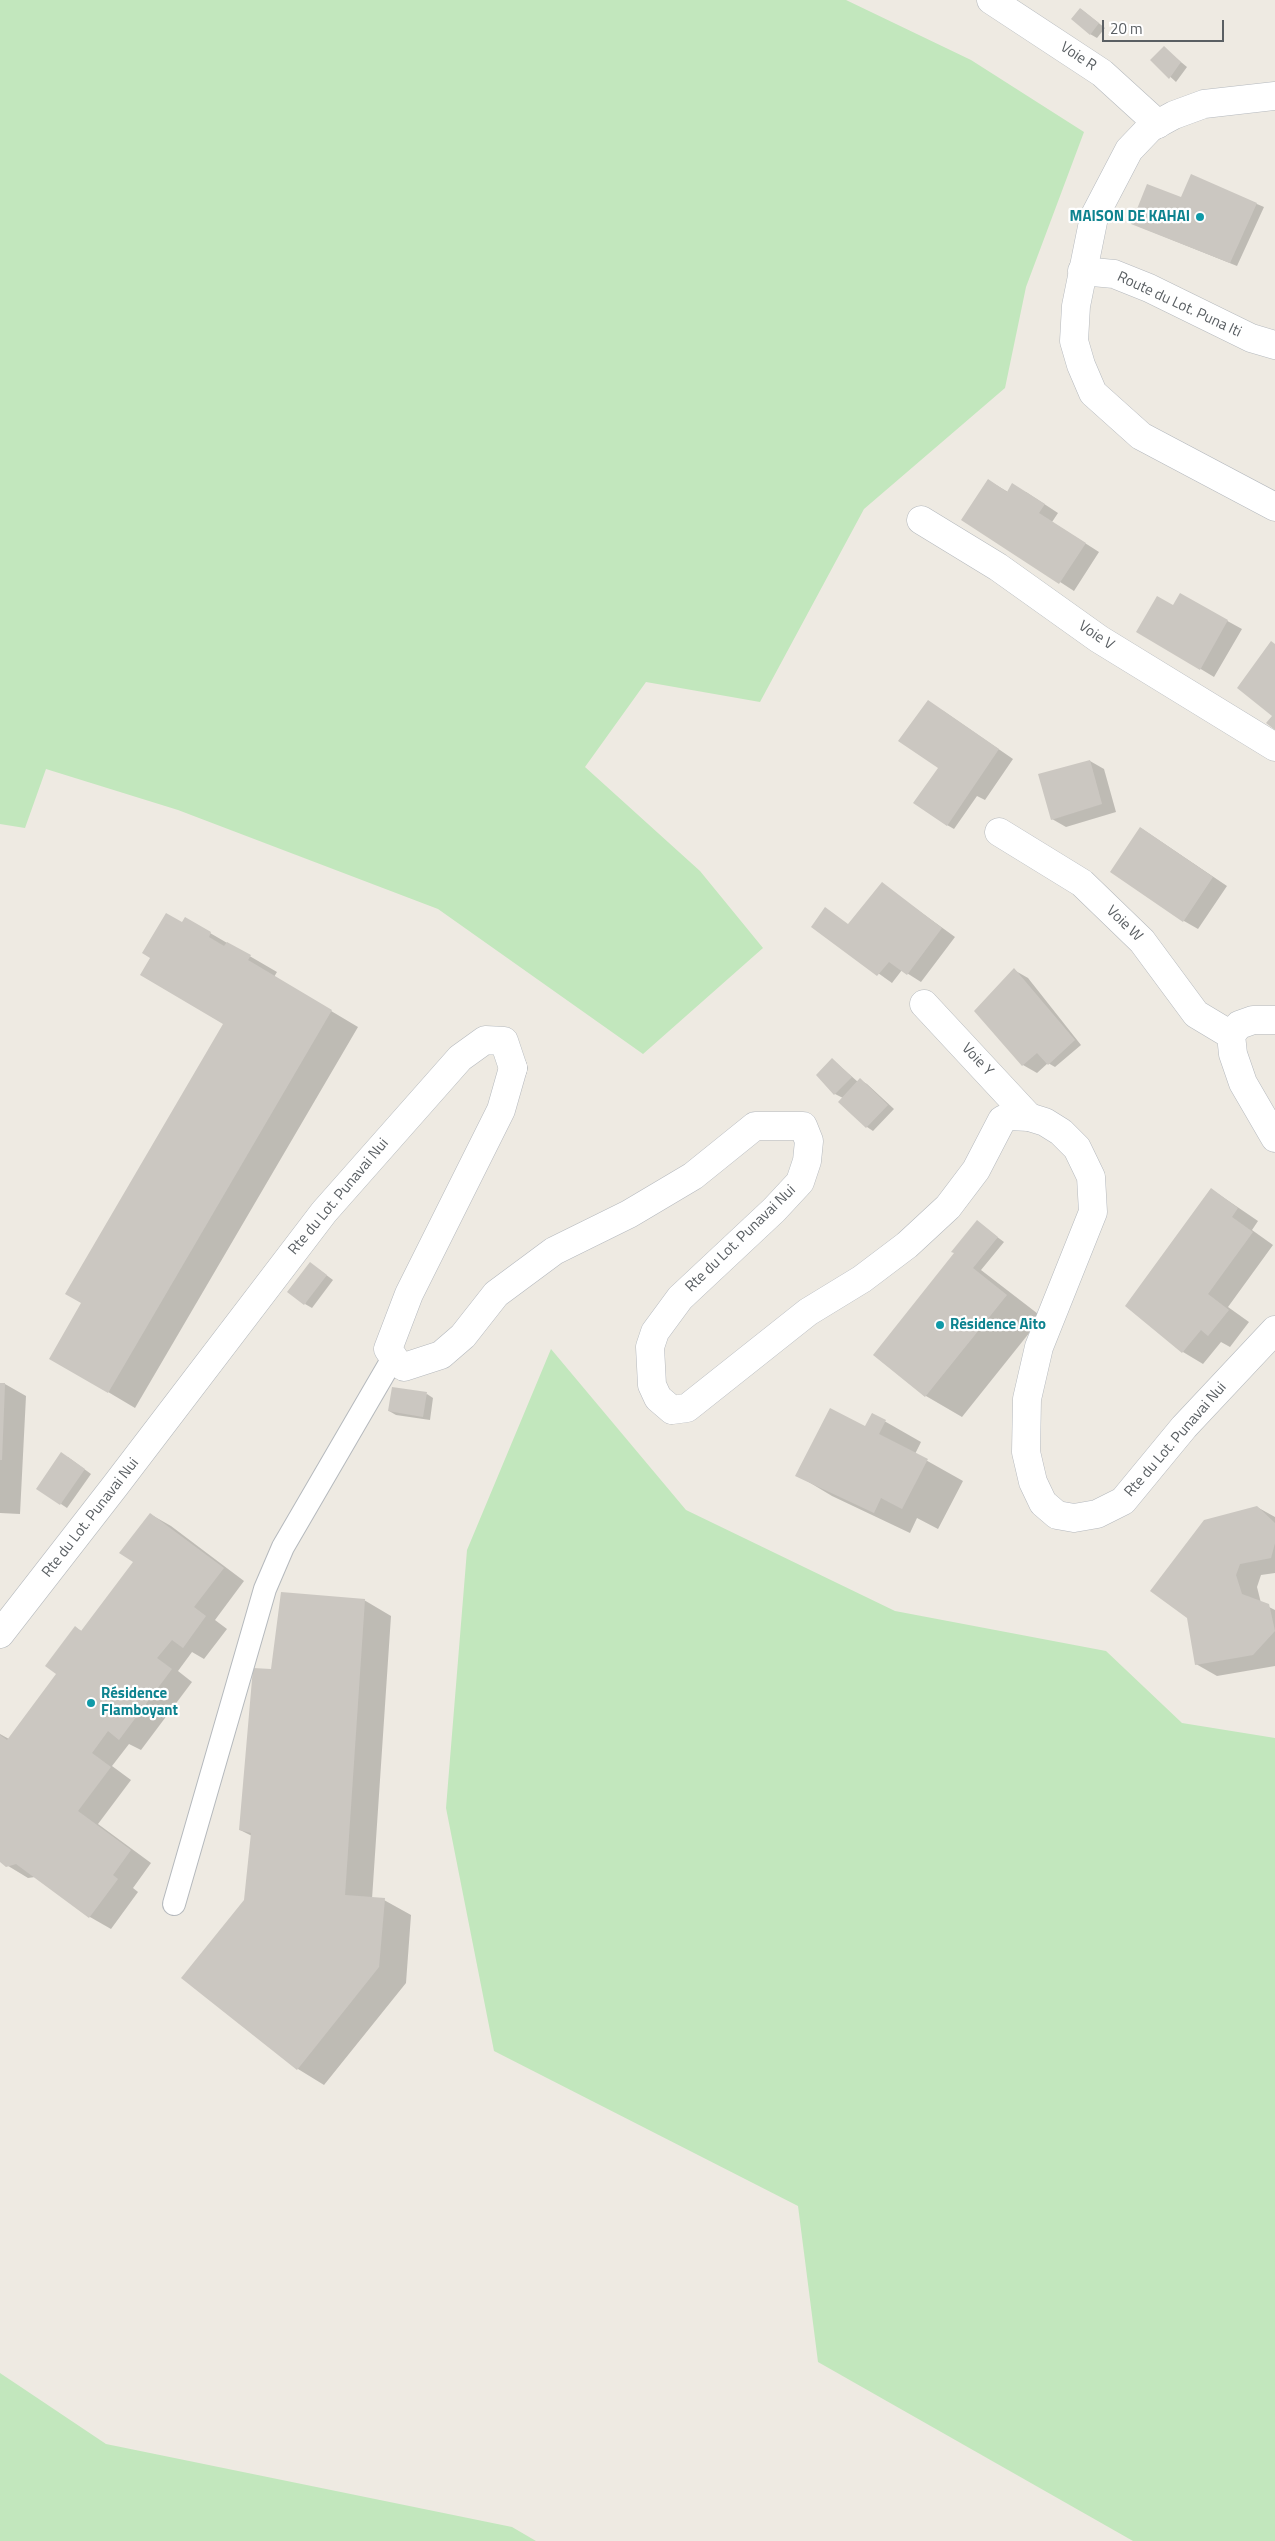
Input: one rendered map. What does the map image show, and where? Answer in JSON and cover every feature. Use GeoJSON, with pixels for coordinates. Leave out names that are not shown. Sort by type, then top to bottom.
{"type":"FeatureCollection","features":[{"type":"Feature","properties":{"kind":"main road","name":"Voie R"},"geometry":{"type":"LineString","coordinates":[[991,0],[1102,73],[1158,124]]}},
{"type":"Feature","properties":{"kind":"main road"},"geometry":{"type":"LineString","coordinates":[[1275,96],[1204,104],[1174,115],[1150,128],[1129,150],[1094,217],[1076,306],[1074,341],[1081,365],[1093,393],[1141,436],[1275,507]]}},
{"type":"Feature","properties":{"kind":"main road","name":"Route du Lot. Puna Iti"},"geometry":{"type":"LineString","coordinates":[[1082,271],[1114,274],[1149,288],[1251,338],[1275,345]]}},
{"type":"Feature","properties":{"kind":"main road","name":"Voie V"},"geometry":{"type":"LineString","coordinates":[[921,520],[998,567],[1099,639],[1275,747]]}},
{"type":"Feature","properties":{"kind":"main road","name":"Voie W"},"geometry":{"type":"LineString","coordinates":[[999,832],[1082,884],[1142,941],[1196,1014],[1231,1035]]}},
{"type":"Feature","properties":{"kind":"main road","name":"Voie Y"},"geometry":{"type":"LineString","coordinates":[[924,1004],[1029,1117]]}},
{"type":"Feature","properties":{"kind":"main road"},"geometry":{"type":"LineString","coordinates":[[1275,1020],[1252,1020],[1239,1024],[1231,1035],[1233,1054],[1243,1083],[1275,1138]]}},
{"type":"Feature","properties":{"kind":"main road","name":"Rte du Lot. Punavai Nui"},"geometry":{"type":"LineString","coordinates":[[0,1634],[324,1212],[460,1058],[485,1040],[504,1041],[513,1068],[502,1110],[409,1294],[388,1349],[393,1358],[404,1367],[441,1355],[463,1336],[496,1294],[554,1251],[629,1214],[693,1176],[755,1126],[804,1126],[809,1141],[808,1161],[800,1182],[761,1222],[680,1298],[655,1332],[650,1347],[652,1385],[658,1398],[672,1410],[687,1408],[808,1312],[862,1279],[908,1245],[948,1206],[970,1177],[1002,1120],[1010,1116],[1029,1117],[1045,1122],[1061,1132],[1077,1148],[1091,1177],[1093,1212],[1039,1347],[1027,1399],[1026,1452],[1033,1482],[1043,1503],[1057,1514],[1074,1518],[1097,1514],[1123,1501],[1184,1427],[1275,1330]]}},
{"type":"Feature","properties":{"kind":"lane"},"geometry":{"type":"LineString","coordinates":[[174,1904],[265,1589],[283,1547],[393,1358]]}},
{"type":"Feature","properties":{"kind":"green space"},"geometry":{"type":"Polygon","coordinates":[[[0,0],[846,0],[971,60],[1084,132],[1026,287],[1005,388],[864,509],[760,702],[646,682],[585,767],[700,871],[763,948],[643,1054],[438,909],[178,810],[46,769],[25,828],[0,824],[0,0]]]}},
{"type":"Feature","properties":{"kind":"green space"},"geometry":{"type":"Polygon","coordinates":[[[551,1349],[686,1510],[895,1611],[1106,1651],[1182,1723],[1275,1738],[1275,2541],[1133,2541],[818,2362],[798,2206],[494,2051],[446,1808],[467,1550],[551,1349]]]}},
{"type":"Feature","properties":{"kind":"green space"},"geometry":{"type":"Polygon","coordinates":[[[0,2373],[106,2444],[512,2527],[536,2541],[0,2541],[0,2373]]]}},
{"type":"Feature","properties":{"kind":"building"},"geometry":{"type":"Polygon","coordinates":[[[1080,8],[1099,23],[1090,35],[1071,19],[1080,8]]]}},
{"type":"Feature","properties":{"kind":"building"},"geometry":{"type":"Polygon","coordinates":[[[1164,46],[1181,62],[1169,79],[1150,60],[1164,46]]]}},
{"type":"Feature","properties":{"kind":"building"},"geometry":{"type":"Polygon","coordinates":[[[1191,174],[1257,203],[1230,263],[1131,224],[1147,184],[1181,197],[1191,174]]]}},
{"type":"Feature","properties":{"kind":"building"},"geometry":{"type":"Polygon","coordinates":[[[988,479],[1007,492],[1012,483],[1045,504],[1039,513],[1086,543],[1059,584],[961,520],[988,479]]]}},
{"type":"Feature","properties":{"kind":"building"},"geometry":{"type":"Polygon","coordinates":[[[1180,593],[1228,620],[1200,670],[1136,632],[1157,596],[1173,605],[1180,593]]]}},
{"type":"Feature","properties":{"kind":"building"},"geometry":{"type":"Polygon","coordinates":[[[1271,641],[1275,644],[1275,730],[1266,723],[1272,716],[1237,688],[1271,641]]]}},
{"type":"Feature","properties":{"kind":"building"},"geometry":{"type":"Polygon","coordinates":[[[928,700],[999,749],[947,826],[913,803],[938,768],[898,741],[928,700]]]}},
{"type":"Feature","properties":{"kind":"building"},"geometry":{"type":"Polygon","coordinates":[[[1090,760],[1102,804],[1051,820],[1038,774],[1090,760]]]}},
{"type":"Feature","properties":{"kind":"building"},"geometry":{"type":"Polygon","coordinates":[[[1140,827],[1213,877],[1183,922],[1110,872],[1140,827]]]}},
{"type":"Feature","properties":{"kind":"building"},"geometry":{"type":"Polygon","coordinates":[[[882,882],[942,928],[907,975],[889,962],[877,976],[811,927],[825,907],[848,924],[882,882]]]}},
{"type":"Feature","properties":{"kind":"building"},"geometry":{"type":"Polygon","coordinates":[[[166,913],[182,922],[185,917],[211,932],[209,937],[224,946],[227,942],[251,955],[248,960],[332,1010],[108,1393],[49,1359],[81,1303],[65,1294],[223,1024],[140,975],[150,958],[142,953],[166,913]]]}},
{"type":"Feature","properties":{"kind":"building"},"geometry":{"type":"Polygon","coordinates":[[[1014,968],[1075,1040],[1048,1065],[1037,1053],[1022,1066],[974,1011],[1014,968]]]}},
{"type":"Feature","properties":{"kind":"building"},"geometry":{"type":"Polygon","coordinates":[[[832,1058],[852,1077],[834,1095],[816,1075],[832,1058]]]}},
{"type":"Feature","properties":{"kind":"building"},"geometry":{"type":"Polygon","coordinates":[[[860,1078],[888,1105],[866,1128],[838,1102],[860,1078]]]}},
{"type":"Feature","properties":{"kind":"building"},"geometry":{"type":"Polygon","coordinates":[[[1211,1188],[1238,1208],[1232,1217],[1253,1232],[1208,1294],[1229,1310],[1208,1336],[1201,1330],[1182,1353],[1125,1306],[1211,1188]]]}},
{"type":"Feature","properties":{"kind":"building","name":"Résidence Aito"},"geometry":{"type":"Polygon","coordinates":[[[977,1220],[998,1237],[973,1268],[1007,1295],[925,1397],[873,1355],[954,1253],[951,1252],[977,1220]]]}},
{"type":"Feature","properties":{"kind":"building"},"geometry":{"type":"Polygon","coordinates":[[[310,1262],[327,1275],[304,1305],[287,1292],[310,1262]]]}},
{"type":"Feature","properties":{"kind":"building"},"geometry":{"type":"Polygon","coordinates":[[[0,1383],[5,1383],[2,1460],[0,1460],[0,1383]]]}},
{"type":"Feature","properties":{"kind":"building"},"geometry":{"type":"Polygon","coordinates":[[[392,1387],[427,1392],[423,1417],[388,1411],[392,1387]]]}},
{"type":"Feature","properties":{"kind":"building"},"geometry":{"type":"Polygon","coordinates":[[[830,1408],[865,1426],[872,1413],[886,1420],[879,1434],[928,1459],[902,1509],[881,1498],[874,1513],[795,1476],[830,1408]]]}},
{"type":"Feature","properties":{"kind":"building"},"geometry":{"type":"Polygon","coordinates":[[[61,1452],[85,1469],[60,1505],[36,1489],[61,1452]]]}},
{"type":"Feature","properties":{"kind":"building"},"geometry":{"type":"Polygon","coordinates":[[[1257,1506],[1275,1523],[1275,1543],[1271,1558],[1240,1564],[1236,1575],[1242,1594],[1269,1604],[1275,1631],[1253,1655],[1195,1665],[1187,1618],[1150,1591],[1204,1520],[1257,1506]]]}},
{"type":"Feature","properties":{"kind":"building","name":"Résidence Flamboyant"},"geometry":{"type":"Polygon","coordinates":[[[150,1513],[224,1568],[194,1607],[206,1616],[183,1648],[172,1640],[157,1658],[172,1669],[119,1740],[108,1731],[92,1753],[111,1767],[78,1811],[131,1850],[113,1875],[118,1879],[89,1918],[16,1864],[6,1867],[0,1862],[0,1735],[7,1740],[56,1674],[45,1666],[75,1626],[81,1631],[133,1562],[119,1553],[150,1513]]]}},
{"type":"Feature","properties":{"kind":"building"},"geometry":{"type":"Polygon","coordinates":[[[281,1592],[365,1599],[345,1895],[385,1898],[379,1967],[297,2070],[181,1978],[244,1900],[251,1833],[239,1830],[253,1668],[271,1669],[281,1592]]]}},
{"type":"Feature","properties":{"kind":"place","name":"MAISON DE KAHAI"},"geometry":{"type":"Point","coordinates":[1200,217]}},
{"type":"Feature","properties":{"kind":"place","name":"Résidence Aito"},"geometry":{"type":"Point","coordinates":[940,1325]}},
{"type":"Feature","properties":{"kind":"place","name":"Résidence Flamboyant"},"geometry":{"type":"Point","coordinates":[91,1703]}}]}
